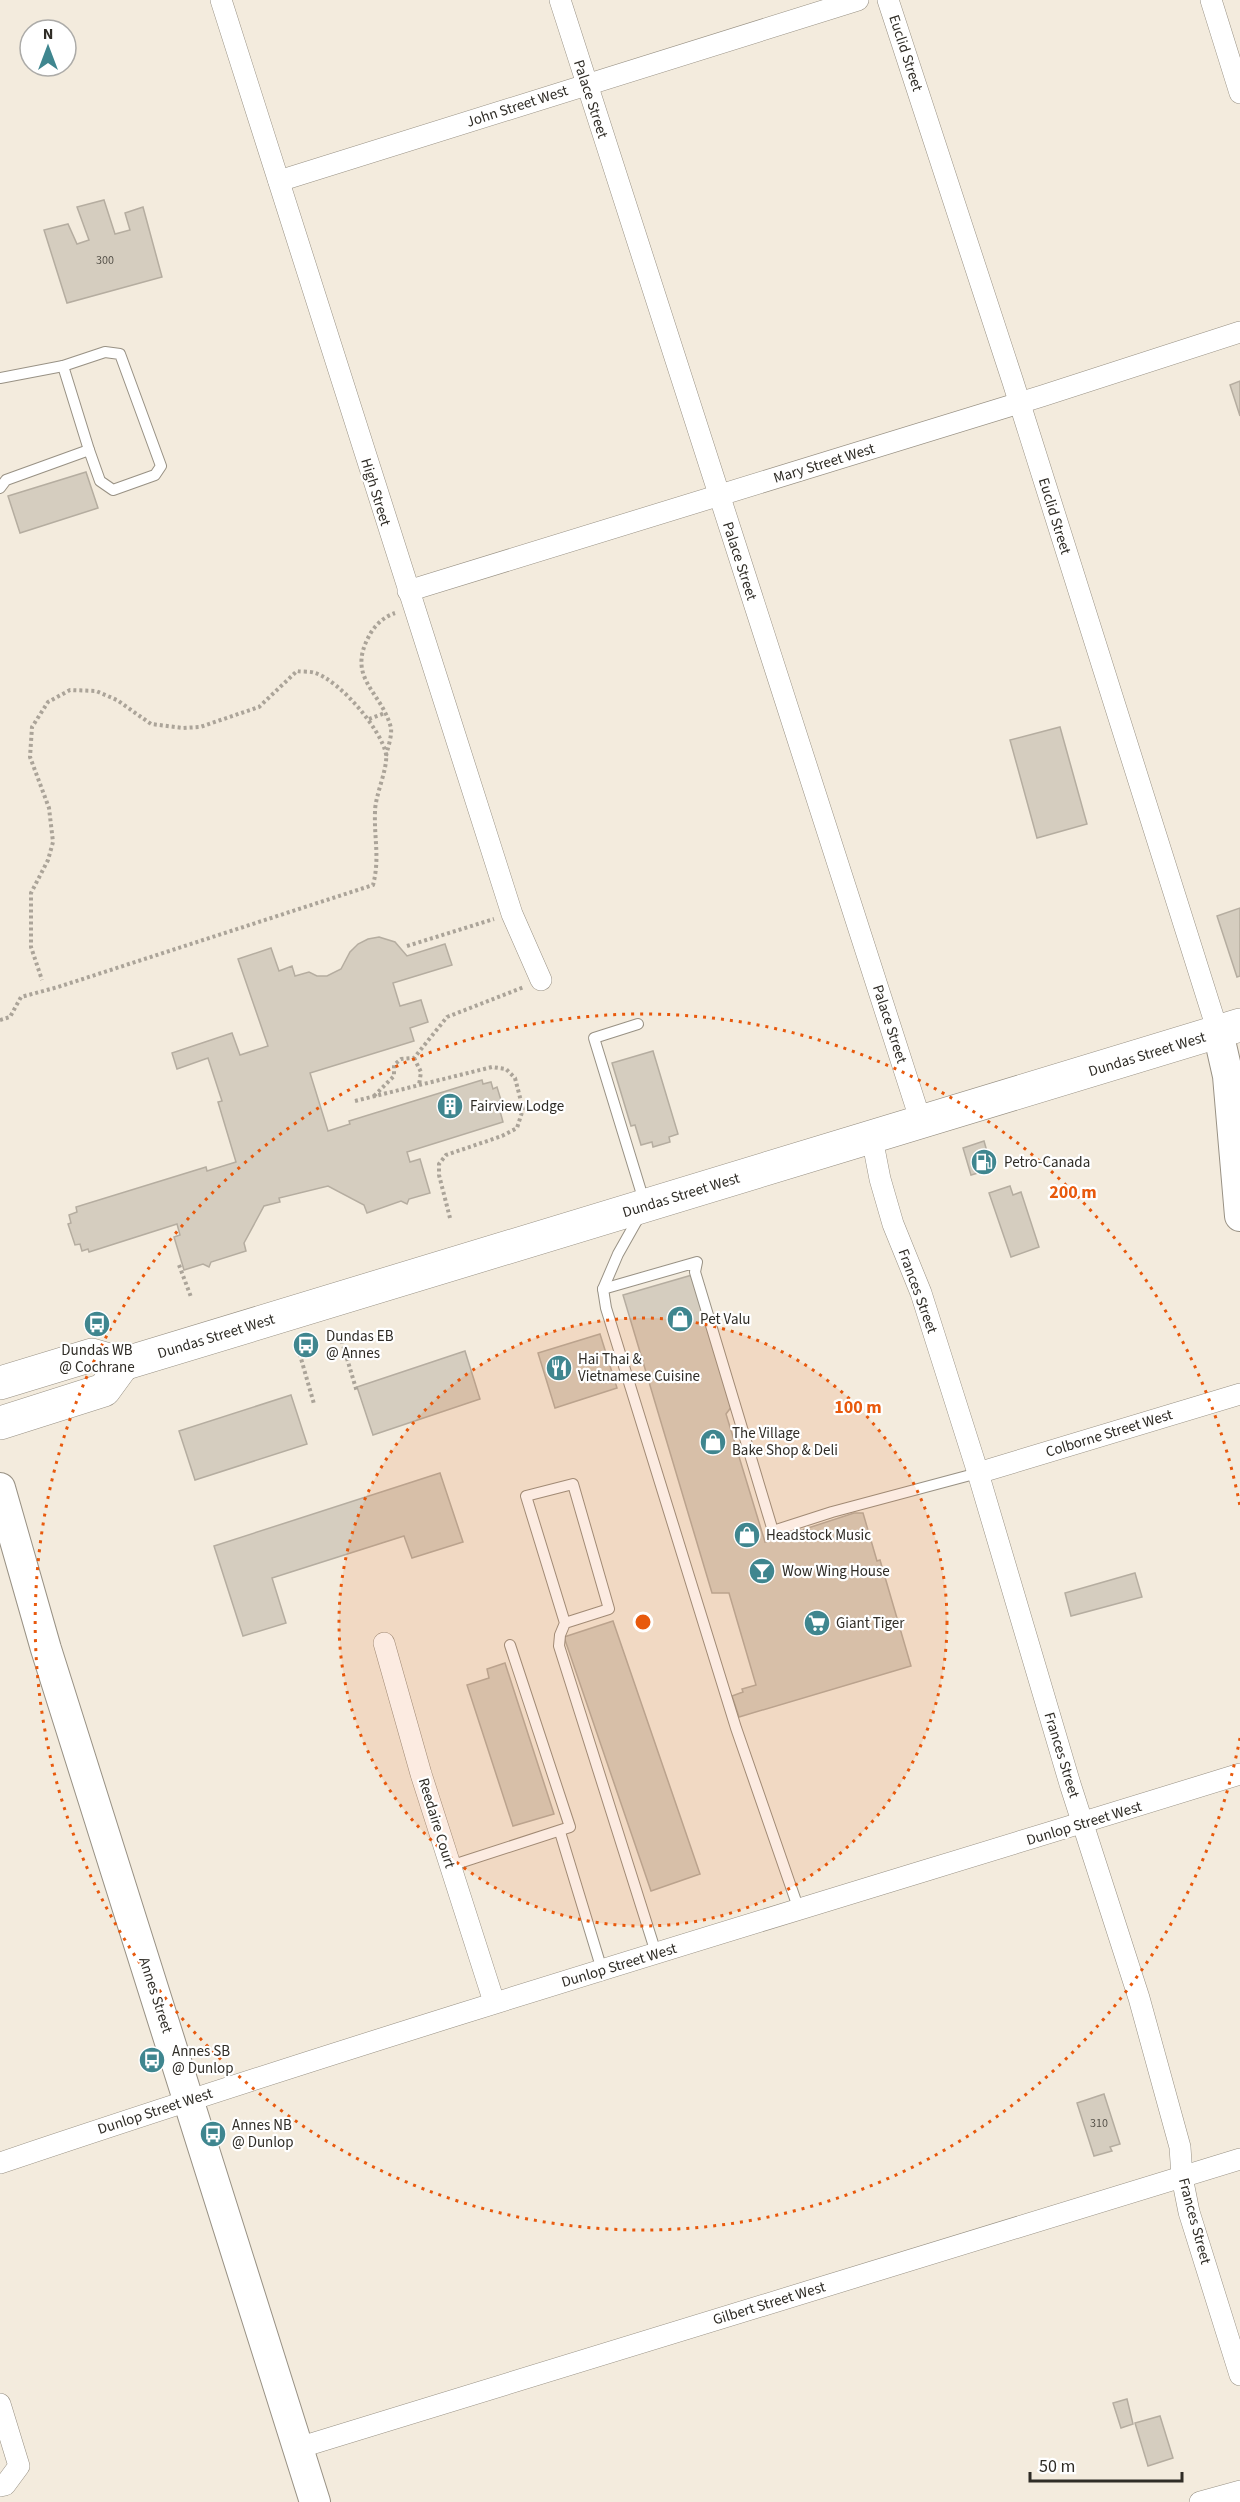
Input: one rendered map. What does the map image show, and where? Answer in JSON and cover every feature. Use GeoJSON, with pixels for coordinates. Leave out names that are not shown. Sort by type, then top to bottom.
{"type":"FeatureCollection","features":[{"type":"Feature","properties":{"kind":"main road","name":"Dundas Street West"},"geometry":{"type":"LineString","coordinates":[[123,1364],[1229,1028]]}},
{"type":"Feature","properties":{"kind":"main road"},"geometry":{"type":"LineString","coordinates":[[0,1383],[92,1355],[123,1364],[104,1390],[0,1423]]}},
{"type":"Feature","properties":{"kind":"street","name":"High Street"},"geometry":{"type":"LineString","coordinates":[[221,0],[512,914],[541,980]]}},
{"type":"Feature","properties":{"kind":"street","name":"Palace Street"},"geometry":{"type":"LineString","coordinates":[[560,0],[921,1122]]}},
{"type":"Feature","properties":{"kind":"street","name":"John Street West"},"geometry":{"type":"LineString","coordinates":[[279,181],[858,0]]}},
{"type":"Feature","properties":{"kind":"street","name":"Euclid Street"},"geometry":{"type":"LineString","coordinates":[[888,0],[1019,403],[1229,1028]]}},
{"type":"Feature","properties":{"kind":"street"},"geometry":{"type":"LineString","coordinates":[[1211,0],[1240,93]]}},
{"type":"Feature","properties":{"kind":"street","name":"Mary Street West"},"geometry":{"type":"LineString","coordinates":[[408,591],[1019,403],[1240,332]]}},
{"type":"Feature","properties":{"kind":"street"},"geometry":{"type":"LineString","coordinates":[[1229,1028],[1228,1076],[1240,1216]]}},
{"type":"Feature","properties":{"kind":"street","name":"Frances Street"},"geometry":{"type":"LineString","coordinates":[[872,1137],[880,1179],[893,1224],[921,1293],[978,1473],[1083,1823],[1139,1998],[1180,2147],[1182,2177],[1190,2212],[1240,2375]]}},
{"type":"Feature","properties":{"kind":"street","name":"Colborne Street West"},"geometry":{"type":"LineString","coordinates":[[978,1473],[1240,1394]]}},
{"type":"Feature","properties":{"kind":"street","name":"Annes Street"},"geometry":{"type":"LineString","coordinates":[[0,1488],[50,1660],[315,2502]]}},
{"type":"Feature","properties":{"kind":"street","name":"Reedaire Court"},"geometry":{"type":"LineString","coordinates":[[384,1643],[401,1708],[494,2002]]}},
{"type":"Feature","properties":{"kind":"street","name":"Dunlop Street West"},"geometry":{"type":"LineString","coordinates":[[0,2163],[189,2099],[494,2002],[1240,1774]]}},
{"type":"Feature","properties":{"kind":"street","name":"Gilbert Street West"},"geometry":{"type":"LineString","coordinates":[[298,2448],[1240,2159]]}},
{"type":"Feature","properties":{"kind":"street"},"geometry":{"type":"LineString","coordinates":[[0,2404],[19,2466],[5,2485],[0,2486]]}},
{"type":"Feature","properties":{"kind":"street"},"geometry":{"type":"LineString","coordinates":[[1200,2502],[1240,2491]]}},
{"type":"Feature","properties":{"kind":"lane"},"geometry":{"type":"LineString","coordinates":[[0,378],[63,366],[105,352],[120,354],[161,466],[155,475],[113,490],[100,481],[63,366]]}},
{"type":"Feature","properties":{"kind":"lane"},"geometry":{"type":"LineString","coordinates":[[0,488],[6,480],[90,450]]}},
{"type":"Feature","properties":{"kind":"lane"},"geometry":{"type":"LineString","coordinates":[[638,1024],[594,1038],[646,1205],[618,1254],[603,1289],[606,1308],[733,1717],[798,1910]]}},
{"type":"Feature","properties":{"kind":"lane"},"geometry":{"type":"LineString","coordinates":[[603,1289],[697,1262],[695,1272],[773,1531],[832,1512],[978,1473]]}},
{"type":"Feature","properties":{"kind":"lane"},"geometry":{"type":"LineString","coordinates":[[565,1623],[609,1609],[573,1484],[526,1496],[565,1623],[560,1635],[559,1646],[656,1953]]}},
{"type":"Feature","properties":{"kind":"lane"},"geometry":{"type":"LineString","coordinates":[[450,1866],[570,1827],[510,1645]]}},
{"type":"Feature","properties":{"kind":"lane"},"geometry":{"type":"LineString","coordinates":[[560,1832],[602,1970]]}},
{"type":"Feature","properties":{"kind":"path"},"geometry":{"type":"LineString","coordinates":[[0,1020],[10,1017],[21,997],[373,885],[378,852],[375,812],[391,730],[385,713],[361,671],[362,650],[372,630],[395,613]]}},
{"type":"Feature","properties":{"kind":"path"},"geometry":{"type":"LineString","coordinates":[[42,980],[31,947],[31,893],[48,860],[53,842],[49,808],[30,757],[32,727],[48,702],[70,690],[96,691],[117,700],[151,724],[183,728],[201,726],[259,707],[297,671],[316,673],[330,682],[369,719],[382,741],[386,756]]}},
{"type":"Feature","properties":{"kind":"path"},"geometry":{"type":"LineString","coordinates":[[369,719],[385,713]]}},
{"type":"Feature","properties":{"kind":"path"},"geometry":{"type":"LineString","coordinates":[[407,946],[512,914]]}},
{"type":"Feature","properties":{"kind":"path"},"geometry":{"type":"LineString","coordinates":[[374,1097],[394,1076],[394,1065],[401,1059],[414,1058],[447,1017],[541,980]]}},
{"type":"Feature","properties":{"kind":"path"},"geometry":{"type":"LineString","coordinates":[[414,1058],[420,1072],[418,1085]]}},
{"type":"Feature","properties":{"kind":"path"},"geometry":{"type":"LineString","coordinates":[[355,1101],[492,1066],[506,1069],[515,1078],[523,1109],[517,1128],[502,1136],[446,1155],[439,1164],[439,1175],[450,1218]]}},
{"type":"Feature","properties":{"kind":"path"},"geometry":{"type":"LineString","coordinates":[[179,1265],[191,1297]]}},
{"type":"Feature","properties":{"kind":"path"},"geometry":{"type":"LineString","coordinates":[[340,1335],[357,1392]]}},
{"type":"Feature","properties":{"kind":"path"},"geometry":{"type":"LineString","coordinates":[[298,1348],[314,1404]]}},
{"type":"Feature","properties":{"kind":"building"},"geometry":{"type":"Polygon","coordinates":[[[104,200],[115,234],[130,230],[125,213],[143,207],[162,277],[67,303],[44,230],[68,224],[77,244],[89,240],[77,207],[104,200]]]}},
{"type":"Feature","properties":{"kind":"building"},"geometry":{"type":"Polygon","coordinates":[[[1240,381],[1240,416],[1230,385],[1240,381]]]}},
{"type":"Feature","properties":{"kind":"building"},"geometry":{"type":"Polygon","coordinates":[[[86,472],[98,508],[20,533],[8,496],[86,472]]]}},
{"type":"Feature","properties":{"kind":"building"},"geometry":{"type":"Polygon","coordinates":[[[1060,727],[1087,824],[1037,838],[1010,740],[1060,727]]]}},
{"type":"Feature","properties":{"kind":"building"},"geometry":{"type":"Polygon","coordinates":[[[1240,908],[1240,976],[1237,977],[1217,916],[1240,908]]]}},
{"type":"Feature","properties":{"kind":"building","name":"Fairview Lodge"},"geometry":{"type":"Polygon","coordinates":[[[379,937],[395,942],[407,956],[445,944],[452,965],[393,983],[400,1006],[421,1000],[428,1022],[410,1028],[414,1041],[310,1073],[328,1131],[350,1124],[349,1121],[482,1080],[483,1084],[491,1082],[493,1089],[497,1087],[504,1110],[500,1111],[503,1122],[407,1152],[410,1162],[420,1159],[430,1193],[409,1199],[407,1204],[401,1201],[367,1213],[364,1205],[328,1186],[279,1198],[280,1202],[264,1206],[244,1243],[246,1251],[211,1262],[209,1267],[203,1264],[184,1270],[174,1237],[180,1235],[177,1224],[89,1252],[88,1249],[82,1251],[80,1244],[75,1245],[68,1224],[71,1223],[69,1215],[77,1212],[76,1207],[206,1167],[207,1171],[236,1162],[218,1102],[222,1101],[208,1058],[177,1069],[172,1053],[232,1033],[240,1055],[268,1046],[238,959],[271,948],[279,971],[292,966],[295,976],[309,972],[317,976],[327,976],[341,969],[350,952],[358,944],[379,937]]]}},
{"type":"Feature","properties":{"kind":"building"},"geometry":{"type":"Polygon","coordinates":[[[653,1051],[678,1134],[669,1137],[670,1142],[653,1147],[652,1142],[641,1145],[635,1125],[631,1126],[612,1063],[653,1051]]]}},
{"type":"Feature","properties":{"kind":"building"},"geometry":{"type":"Polygon","coordinates":[[[984,1141],[992,1169],[971,1175],[963,1148],[984,1141]]]}},
{"type":"Feature","properties":{"kind":"building"},"geometry":{"type":"Polygon","coordinates":[[[1010,1186],[1013,1195],[1021,1192],[1039,1247],[1011,1257],[989,1193],[1010,1186]]]}},
{"type":"Feature","properties":{"kind":"building"},"geometry":{"type":"Polygon","coordinates":[[[692,1275],[732,1406],[726,1414],[765,1542],[854,1513],[863,1513],[877,1561],[880,1560],[911,1666],[739,1717],[732,1696],[743,1692],[742,1689],[756,1685],[729,1593],[712,1593],[623,1295],[692,1275]]]}},
{"type":"Feature","properties":{"kind":"building"},"geometry":{"type":"Polygon","coordinates":[[[600,1334],[617,1388],[555,1408],[538,1353],[600,1334]]]}},
{"type":"Feature","properties":{"kind":"building"},"geometry":{"type":"Polygon","coordinates":[[[465,1351],[480,1399],[373,1435],[357,1387],[465,1351]]]}},
{"type":"Feature","properties":{"kind":"building"},"geometry":{"type":"Polygon","coordinates":[[[291,1395],[307,1444],[195,1480],[179,1431],[291,1395]]]}},
{"type":"Feature","properties":{"kind":"building"},"geometry":{"type":"Polygon","coordinates":[[[440,1473],[463,1542],[412,1558],[404,1536],[272,1578],[286,1623],[243,1636],[214,1546],[440,1473]]]}},
{"type":"Feature","properties":{"kind":"building"},"geometry":{"type":"Polygon","coordinates":[[[1135,1573],[1142,1597],[1071,1616],[1065,1593],[1135,1573]]]}},
{"type":"Feature","properties":{"kind":"building"},"geometry":{"type":"Polygon","coordinates":[[[613,1621],[700,1874],[651,1891],[564,1637],[613,1621]]]}},
{"type":"Feature","properties":{"kind":"building"},"geometry":{"type":"Polygon","coordinates":[[[505,1663],[554,1814],[513,1826],[467,1685],[489,1678],[487,1669],[505,1663]]]}},
{"type":"Feature","properties":{"kind":"building"},"geometry":{"type":"Polygon","coordinates":[[[1104,2094],[1120,2144],[1110,2147],[1112,2151],[1094,2156],[1077,2103],[1104,2094]]]}},
{"type":"Feature","properties":{"kind":"building"},"geometry":{"type":"Polygon","coordinates":[[[1127,2399],[1133,2424],[1121,2428],[1113,2403],[1127,2399]]]}},
{"type":"Feature","properties":{"kind":"building"},"geometry":{"type":"Polygon","coordinates":[[[1160,2416],[1173,2458],[1148,2466],[1135,2423],[1160,2416]]]}},
{"type":"Feature","properties":{"kind":"place","name":"Fairview Lodge"},"geometry":{"type":"Point","coordinates":[450,1106]}},
{"type":"Feature","properties":{"kind":"place","name":"Petro-Canada"},"geometry":{"type":"Point","coordinates":[984,1162]}},
{"type":"Feature","properties":{"kind":"place","name":"Pet Valu"},"geometry":{"type":"Point","coordinates":[680,1319]}},
{"type":"Feature","properties":{"kind":"place","name":"Dundas WB @ Cochrane"},"geometry":{"type":"Point","coordinates":[97,1324]}},
{"type":"Feature","properties":{"kind":"place","name":"Dundas EB @ Annes"},"geometry":{"type":"Point","coordinates":[306,1345]}},
{"type":"Feature","properties":{"kind":"place","name":"Hai Thai & Vietnamese Cuisine"},"geometry":{"type":"Point","coordinates":[559,1368]}},
{"type":"Feature","properties":{"kind":"place","name":"The Village Bake Shop & Deli"},"geometry":{"type":"Point","coordinates":[713,1442]}},
{"type":"Feature","properties":{"kind":"place","name":"Headstock Music"},"geometry":{"type":"Point","coordinates":[747,1535]}},
{"type":"Feature","properties":{"kind":"place","name":"Wow Wing House"},"geometry":{"type":"Point","coordinates":[762,1571]}},
{"type":"Feature","properties":{"kind":"place","name":"Giant Tiger"},"geometry":{"type":"Point","coordinates":[817,1623]}},
{"type":"Feature","properties":{"kind":"place","name":"Annes SB @ Dunlop"},"geometry":{"type":"Point","coordinates":[152,2060]}},
{"type":"Feature","properties":{"kind":"place","name":"Annes NB @ Dunlop"},"geometry":{"type":"Point","coordinates":[213,2134]}}]}
